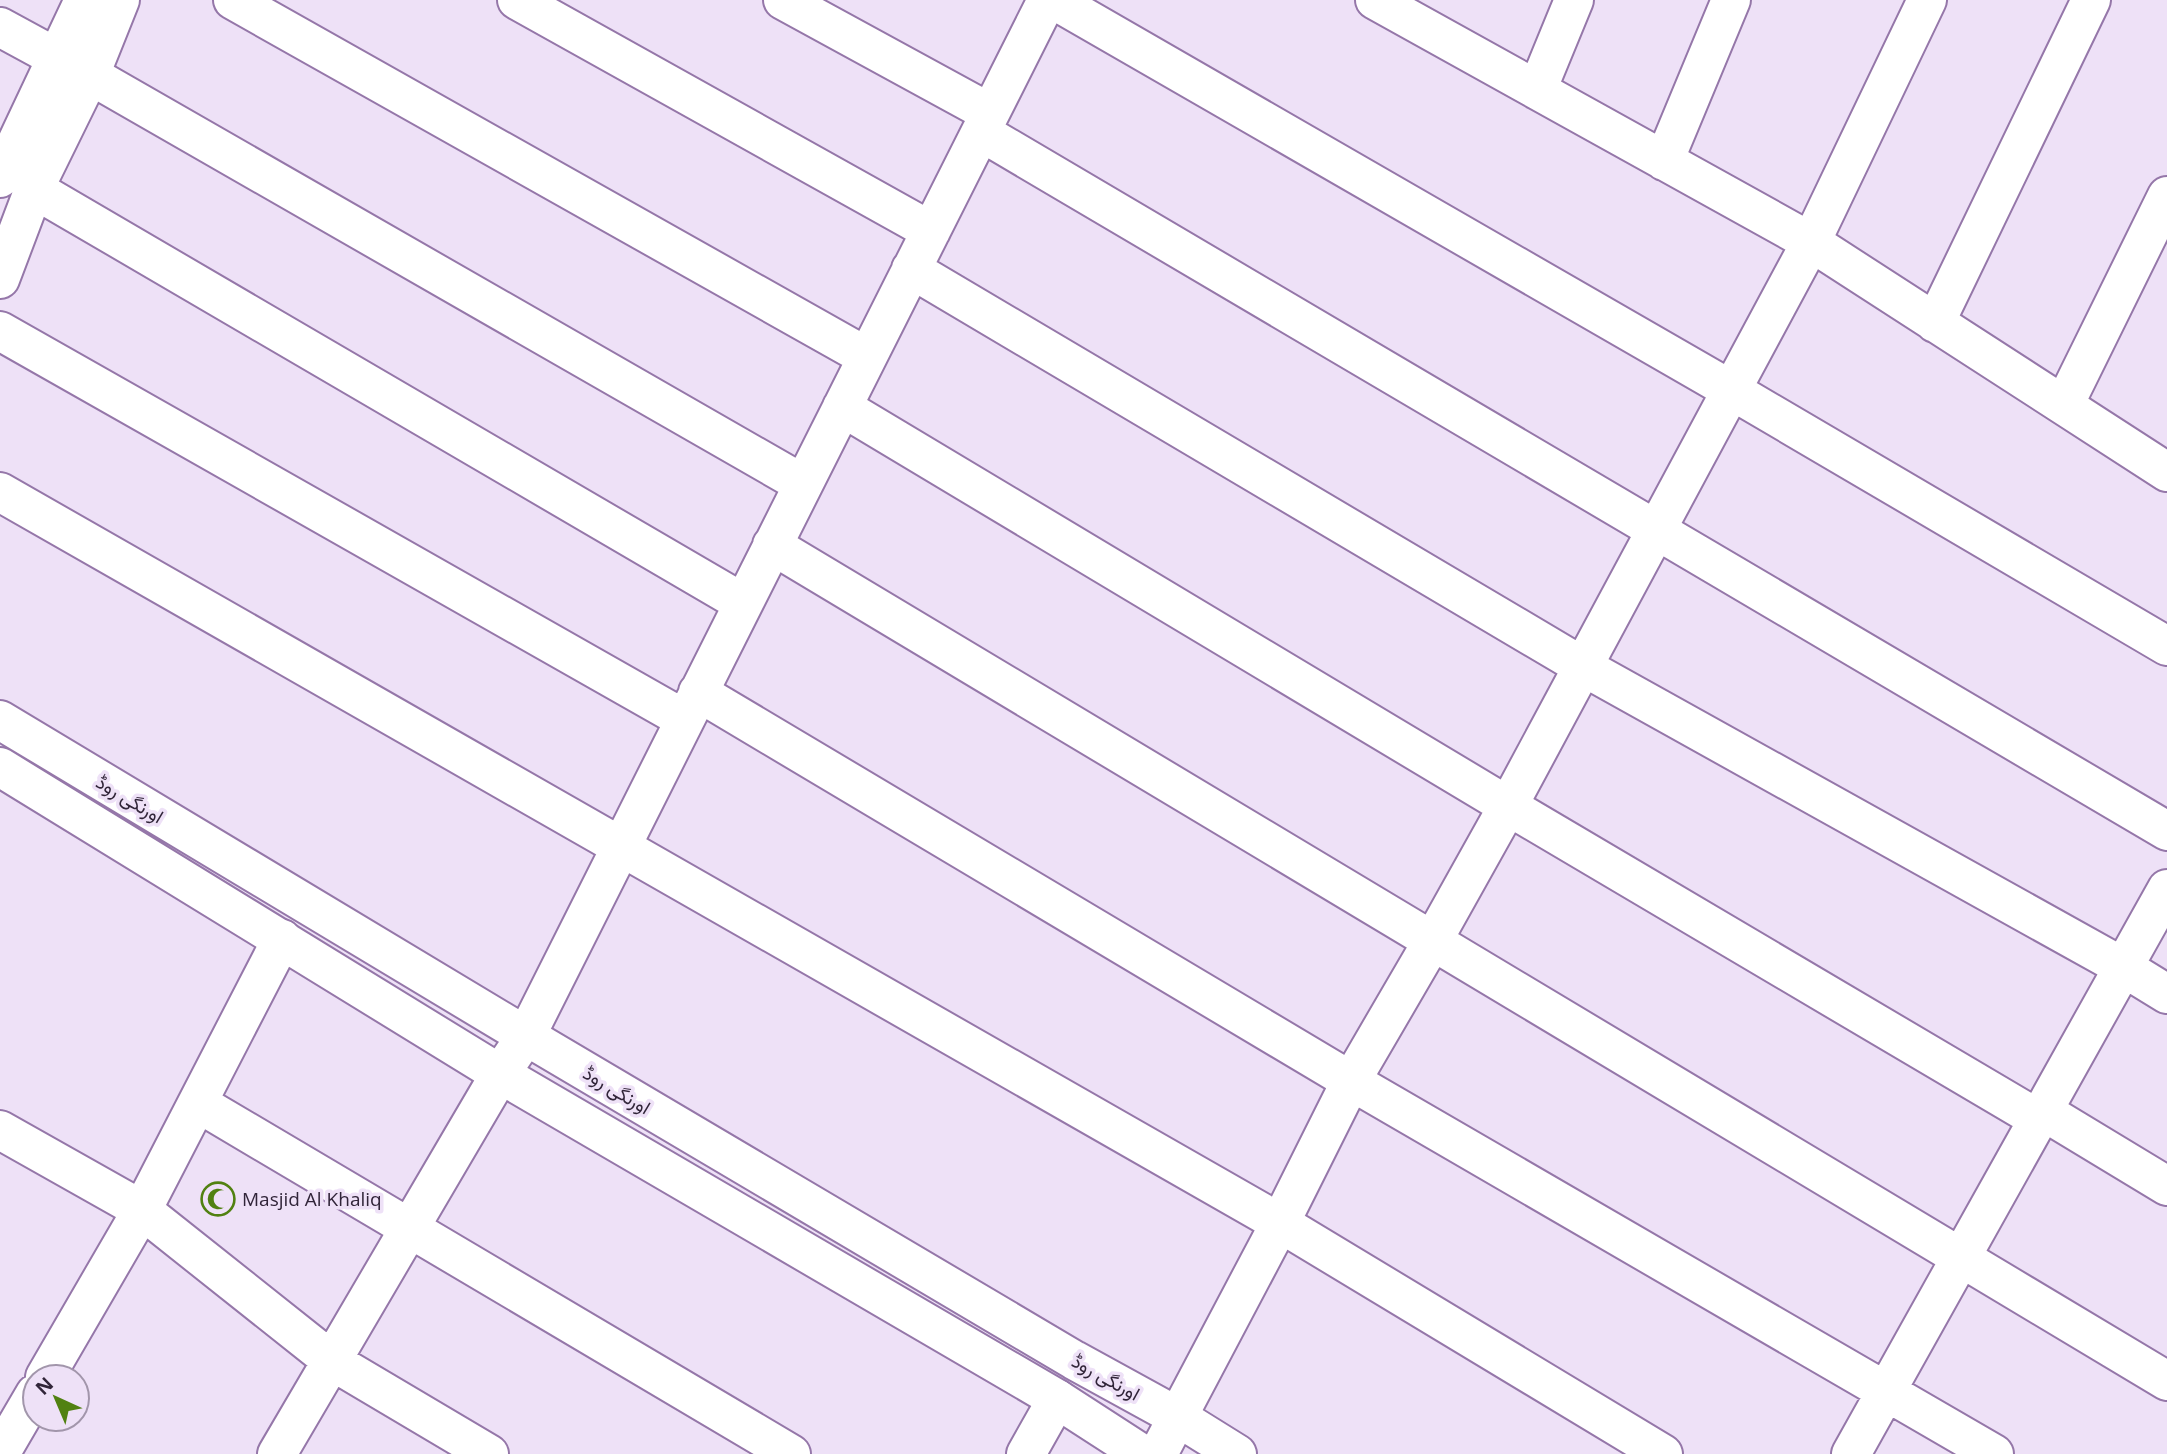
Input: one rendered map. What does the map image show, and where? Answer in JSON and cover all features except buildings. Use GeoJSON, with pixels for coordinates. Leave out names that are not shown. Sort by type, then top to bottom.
{"type":"FeatureCollection","features":[{"type":"Feature","properties":{"kind":"street"},"geometry":{"type":"LineString","coordinates":[[73,67],[84,0]]}},
{"type":"Feature","properties":{"kind":"street"},"geometry":{"type":"LineString","coordinates":[[0,279],[17,183],[73,67],[120,0]]}},
{"type":"Feature","properties":{"kind":"street"},"geometry":{"type":"LineString","coordinates":[[233,0],[867,357]]}},
{"type":"Feature","properties":{"kind":"street"},"geometry":{"type":"LineString","coordinates":[[517,0],[931,231]]}},
{"type":"Feature","properties":{"kind":"street"},"geometry":{"type":"LineString","coordinates":[[783,0],[1656,528],[2167,831]]}},
{"type":"Feature","properties":{"kind":"street"},"geometry":{"type":"LineString","coordinates":[[277,1454],[500,1074],[526,1036],[1047,0]]}},
{"type":"Feature","properties":{"kind":"street"},"geometry":{"type":"LineString","coordinates":[[1054,0],[1731,390],[2167,646]]}},
{"type":"Feature","properties":{"kind":"street"},"geometry":{"type":"LineString","coordinates":[[1375,0],[1428,13],[1537,90],[1811,242],[2167,472]]}},
{"type":"Feature","properties":{"kind":"street"},"geometry":{"type":"LineString","coordinates":[[1537,90],[1574,0]]}},
{"type":"Feature","properties":{"kind":"street"},"geometry":{"type":"LineString","coordinates":[[1664,161],[1731,0]]}},
{"type":"Feature","properties":{"kind":"street"},"geometry":{"type":"LineString","coordinates":[[1158,1454],[1280,1223],[1351,1081],[1433,942],[1508,806],[1811,242],[1927,0]]}},
{"type":"Feature","properties":{"kind":"street"},"geometry":{"type":"LineString","coordinates":[[1935,323],[2091,0]]}},
{"type":"Feature","properties":{"kind":"street"},"geometry":{"type":"LineString","coordinates":[[0,27],[803,484]]}},
{"type":"Feature","properties":{"kind":"street"},"geometry":{"type":"LineString","coordinates":[[17,183],[743,603]]}},
{"type":"Feature","properties":{"kind":"street"},"geometry":{"type":"LineString","coordinates":[[2064,405],[2167,196]]}},
{"type":"Feature","properties":{"kind":"street"},"geometry":{"type":"LineString","coordinates":[[911,269],[1582,666],[2167,994]]}},
{"type":"Feature","properties":{"kind":"street"},"geometry":{"type":"LineString","coordinates":[[0,331],[691,706],[1351,1081],[1994,1454]]}},
{"type":"Feature","properties":{"kind":"street"},"geometry":{"type":"LineString","coordinates":[[842,407],[1508,806],[2040,1115],[2167,1185]]}},
{"type":"Feature","properties":{"kind":"street"},"geometry":{"type":"LineString","coordinates":[[0,492],[1280,1223],[1663,1454]]}},
{"type":"Feature","properties":{"kind":"street"},"geometry":{"type":"LineString","coordinates":[[772,545],[2167,1381]]}},
{"type":"Feature","properties":{"kind":"street","name":"اورنگی روڈ"},"geometry":{"type":"LineString","coordinates":[[0,720],[526,1036],[1237,1454]]}},
{"type":"Feature","properties":{"kind":"street","name":"اورنگی روڈ"},"geometry":{"type":"LineString","coordinates":[[0,767],[500,1074],[1057,1399],[1142,1454]]}},
{"type":"Feature","properties":{"kind":"street"},"geometry":{"type":"LineString","coordinates":[[1851,1454],[2167,889]]}},
{"type":"Feature","properties":{"kind":"street"},"geometry":{"type":"LineString","coordinates":[[53,1363],[142,1210],[282,939]]}},
{"type":"Feature","properties":{"kind":"street"},"geometry":{"type":"LineString","coordinates":[[198,1104],[791,1454]]}},
{"type":"Feature","properties":{"kind":"street"},"geometry":{"type":"LineString","coordinates":[[0,1130],[142,1210],[332,1361],[489,1454]]}},
{"type":"Feature","properties":{"kind":"street"},"geometry":{"type":"LineString","coordinates":[[1026,1454],[1057,1399]]}},
{"type":"Feature","properties":{"kind":"street"},"geometry":{"type":"LineString","coordinates":[[0,1454],[20,1402]]}},
{"type":"Feature","properties":{"kind":"place","name":"Masjid Al Khaliq"},"geometry":{"type":"Point","coordinates":[218,1199]}}]}
